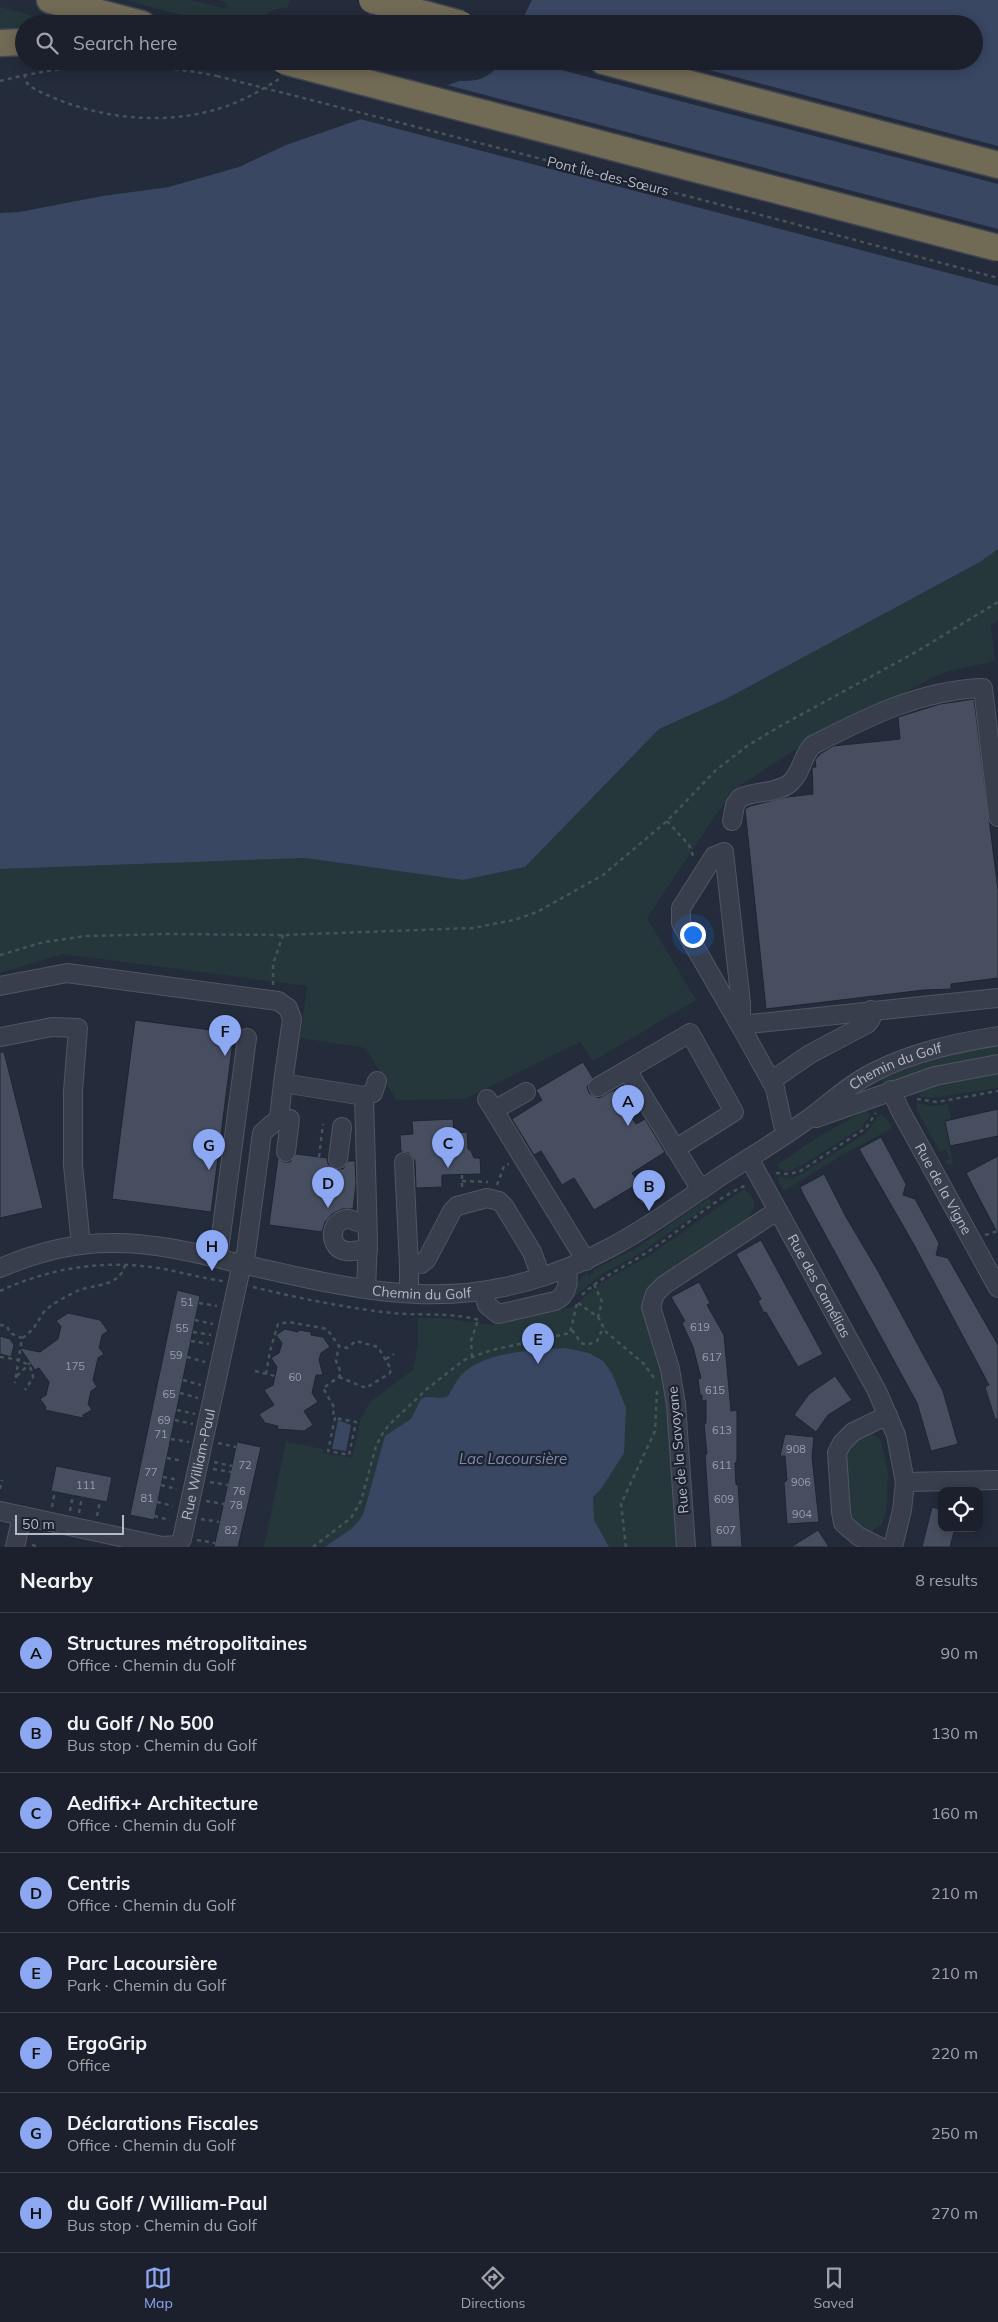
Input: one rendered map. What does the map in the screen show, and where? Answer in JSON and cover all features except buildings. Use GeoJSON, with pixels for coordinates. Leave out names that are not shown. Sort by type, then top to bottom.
{"type":"FeatureCollection","features":[{"type":"Feature","properties":{"kind":"highway"},"geometry":{"type":"LineString","coordinates":[[50,0],[108,15]]}},
{"type":"Feature","properties":{"kind":"highway"},"geometry":{"type":"LineString","coordinates":[[366,9],[404,15]]}},
{"type":"Feature","properties":{"kind":"highway"},"geometry":{"type":"LineString","coordinates":[[0,43],[15,42]]}},
{"type":"Feature","properties":{"kind":"highway","name":"Pont Île-des-Sœurs"},"geometry":{"type":"LineString","coordinates":[[318,70],[998,248]]}},
{"type":"Feature","properties":{"kind":"highway"},"geometry":{"type":"LineString","coordinates":[[638,70],[998,165]]}},
{"type":"Feature","properties":{"kind":"street"},"geometry":{"type":"LineString","coordinates":[[732,821],[735,805],[740,798],[778,789],[790,783],[806,752],[814,745],[910,700],[941,692],[983,688],[998,817]]}},
{"type":"Feature","properties":{"kind":"street"},"geometry":{"type":"LineString","coordinates":[[741,1027],[741,1003],[724,852],[714,856],[681,908],[682,923],[771,1081],[783,1125],[788,1133]]}},
{"type":"Feature","properties":{"kind":"street"},"geometry":{"type":"LineString","coordinates":[[0,986],[67,973],[274,1000],[288,1008],[292,1018],[279,1118],[262,1133],[246,1253],[242,1264]]}},
{"type":"Feature","properties":{"kind":"street"},"geometry":{"type":"LineString","coordinates":[[741,1027],[750,1024],[871,1010],[998,998]]}},
{"type":"Feature","properties":{"kind":"street"},"geometry":{"type":"LineString","coordinates":[[771,1081],[810,1054],[868,1024],[871,1018],[871,1010]]}},
{"type":"Feature","properties":{"kind":"street"},"geometry":{"type":"LineString","coordinates":[[1,1037],[52,1027],[78,1028],[73,1091],[73,1166],[81,1245]]}},
{"type":"Feature","properties":{"kind":"street"},"geometry":{"type":"LineString","coordinates":[[598,1087],[690,1033],[734,1112],[675,1149]]}},
{"type":"Feature","properties":{"kind":"street","name":"Chemin du Golf"},"geometry":{"type":"LineString","coordinates":[[0,1268],[51,1250],[111,1242],[148,1245],[366,1289],[409,1293],[483,1291],[541,1278],[586,1261],[630,1238],[806,1121],[849,1086],[889,1065],[935,1049],[998,1036]]}},
{"type":"Feature","properties":{"kind":"street"},"geometry":{"type":"LineString","coordinates":[[218,1258],[247,1038]]}},
{"type":"Feature","properties":{"kind":"street","name":"Chemin du Golf"},"geometry":{"type":"LineString","coordinates":[[806,1121],[858,1105],[891,1090],[935,1076],[998,1064]]}},
{"type":"Feature","properties":{"kind":"street"},"geometry":{"type":"LineString","coordinates":[[627,1070],[700,1190]]}},
{"type":"Feature","properties":{"kind":"street"},"geometry":{"type":"LineString","coordinates":[[283,1083],[364,1096],[373,1093],[376,1080]]}},
{"type":"Feature","properties":{"kind":"street","name":"Rue de la Vigne"},"geometry":{"type":"LineString","coordinates":[[891,1090],[900,1110],[998,1288]]}},
{"type":"Feature","properties":{"kind":"street"},"geometry":{"type":"LineString","coordinates":[[526,1092],[491,1105],[586,1261]]}},
{"type":"Feature","properties":{"kind":"street"},"geometry":{"type":"LineString","coordinates":[[364,1096],[368,1225],[366,1289]]}},
{"type":"Feature","properties":{"kind":"street"},"geometry":{"type":"LineString","coordinates":[[286,1152],[290,1119]]}},
{"type":"Feature","properties":{"kind":"street"},"geometry":{"type":"LineString","coordinates":[[338,1159],[342,1127]]}},
{"type":"Feature","properties":{"kind":"street","name":"Rue des Camélias"},"geometry":{"type":"LineString","coordinates":[[749,1158],[877,1391],[888,1415],[899,1446],[905,1482],[902,1510],[893,1547]]}},
{"type":"Feature","properties":{"kind":"street"},"geometry":{"type":"LineString","coordinates":[[404,1162],[409,1293]]}},
{"type":"Feature","properties":{"kind":"street"},"geometry":{"type":"LineString","coordinates":[[409,1266],[421,1264],[427,1259],[454,1208],[461,1204],[491,1198],[500,1201],[504,1206],[532,1252],[541,1278]]}},
{"type":"Feature","properties":{"kind":"street","name":"Rue de la Savoyane"},"geometry":{"type":"LineString","coordinates":[[686,1547],[676,1404],[668,1362],[652,1313],[652,1300],[659,1288],[664,1284],[777,1210]]}},
{"type":"Feature","properties":{"kind":"street"},"geometry":{"type":"LineString","coordinates":[[368,1225],[354,1219],[345,1219],[335,1226],[332,1237],[336,1246],[344,1251],[368,1250]]}},
{"type":"Feature","properties":{"kind":"street","name":"Rue William-Paul"},"geometry":{"type":"LineString","coordinates":[[0,1511],[162,1546],[174,1546],[180,1543],[184,1536],[242,1264]]}},
{"type":"Feature","properties":{"kind":"street"},"geometry":{"type":"LineString","coordinates":[[483,1291],[487,1305],[498,1314],[555,1302],[562,1296],[567,1286],[566,1269]]}},
{"type":"Feature","properties":{"kind":"street"},"geometry":{"type":"LineString","coordinates":[[880,1547],[858,1536],[844,1523],[840,1512],[837,1453],[842,1443],[853,1432],[888,1415]]}},
{"type":"Feature","properties":{"kind":"street"},"geometry":{"type":"LineString","coordinates":[[905,1482],[998,1480]]}},
{"type":"Feature","properties":{"kind":"street"},"geometry":{"type":"LineString","coordinates":[[22,1516],[22,1546]]}},
{"type":"Feature","properties":{"kind":"path","name":"Pont Île-des-Sœurs"},"geometry":{"type":"LineString","coordinates":[[0,81],[24,74],[50,70]]}},
{"type":"Feature","properties":{"kind":"path","name":"Pont Île-des-Sœurs"},"geometry":{"type":"LineString","coordinates":[[185,70],[217,76],[761,215],[998,278]]}},
{"type":"Feature","properties":{"kind":"path"},"geometry":{"type":"LineString","coordinates":[[24,74],[27,84],[51,96],[94,111],[131,116],[167,116],[207,112],[258,92]]}},
{"type":"Feature","properties":{"kind":"path"},"geometry":{"type":"LineString","coordinates":[[0,955],[44,942],[86,936],[165,934],[283,935],[473,928],[514,920],[537,912],[603,875],[667,821],[716,770],[747,746],[916,652],[998,602]]}},
{"type":"Feature","properties":{"kind":"path"},"geometry":{"type":"LineString","coordinates":[[667,821],[689,845],[700,878]]}},
{"type":"Feature","properties":{"kind":"path"},"geometry":{"type":"LineString","coordinates":[[274,1000],[273,964],[283,935]]}},
{"type":"Feature","properties":{"kind":"path"},"geometry":{"type":"LineString","coordinates":[[915,1099],[933,1103],[998,1091]]}},
{"type":"Feature","properties":{"kind":"path"},"geometry":{"type":"LineString","coordinates":[[775,1174],[799,1172],[866,1128],[880,1111]]}},
{"type":"Feature","properties":{"kind":"path"},"geometry":{"type":"LineString","coordinates":[[319,1157],[323,1124]]}},
{"type":"Feature","properties":{"kind":"path"},"geometry":{"type":"LineString","coordinates":[[497,1186],[504,1166]]}},
{"type":"Feature","properties":{"kind":"path"},"geometry":{"type":"LineString","coordinates":[[462,1174],[464,1196]]}},
{"type":"Feature","properties":{"kind":"path"},"geometry":{"type":"LineString","coordinates":[[634,1186],[645,1205]]}},
{"type":"Feature","properties":{"kind":"path"},"geometry":{"type":"LineString","coordinates":[[984,1236],[998,1231]]}},
{"type":"Feature","properties":{"kind":"path"},"geometry":{"type":"LineString","coordinates":[[0,1290],[58,1270],[97,1265],[154,1267],[226,1281]]}},
{"type":"Feature","properties":{"kind":"path"},"geometry":{"type":"LineString","coordinates":[[15,1383],[22,1338],[36,1326],[48,1308],[75,1292],[101,1286],[118,1277],[125,1265]]}},
{"type":"Feature","properties":{"kind":"path"},"geometry":{"type":"LineString","coordinates":[[594,1284],[602,1302],[598,1317]]}},
{"type":"Feature","properties":{"kind":"path"},"geometry":{"type":"LineString","coordinates":[[313,1547],[351,1518],[364,1494],[376,1446],[388,1426],[453,1367],[472,1357],[501,1348],[566,1335],[572,1330],[576,1302],[598,1317],[603,1328],[618,1345],[644,1364],[655,1380]]}},
{"type":"Feature","properties":{"kind":"path"},"geometry":{"type":"LineString","coordinates":[[199,1303],[221,1307]]}},
{"type":"Feature","properties":{"kind":"path"},"geometry":{"type":"LineString","coordinates":[[195,1320],[217,1325]]}},
{"type":"Feature","properties":{"kind":"path"},"geometry":{"type":"LineString","coordinates":[[472,1357],[472,1341],[478,1320]]}},
{"type":"Feature","properties":{"kind":"path"},"geometry":{"type":"LineString","coordinates":[[266,1374],[275,1327],[282,1322],[327,1329],[340,1346],[347,1348],[356,1341],[374,1345],[378,1347],[391,1367],[390,1373],[370,1386],[359,1386],[339,1377]]}},
{"type":"Feature","properties":{"kind":"path"},"geometry":{"type":"LineString","coordinates":[[0,1325],[7,1326],[10,1333],[22,1338]]}},
{"type":"Feature","properties":{"kind":"path"},"geometry":{"type":"LineString","coordinates":[[572,1330],[581,1343],[587,1345],[597,1341],[603,1328]]}},
{"type":"Feature","properties":{"kind":"path"},"geometry":{"type":"LineString","coordinates":[[193,1332],[215,1336]]}},
{"type":"Feature","properties":{"kind":"path"},"geometry":{"type":"LineString","coordinates":[[191,1341],[213,1345]]}},
{"type":"Feature","properties":{"kind":"path"},"geometry":{"type":"LineString","coordinates":[[335,1418],[356,1422],[349,1455],[328,1451],[335,1418],[333,1417],[334,1407],[323,1388],[339,1377],[341,1369],[336,1361],[340,1346]]}},
{"type":"Feature","properties":{"kind":"path"},"geometry":{"type":"LineString","coordinates":[[386,1359],[394,1354]]}},
{"type":"Feature","properties":{"kind":"path"},"geometry":{"type":"LineString","coordinates":[[0,1356],[29,1364]]}},
{"type":"Feature","properties":{"kind":"path"},"geometry":{"type":"LineString","coordinates":[[187,1357],[209,1363]]}},
{"type":"Feature","properties":{"kind":"path"},"geometry":{"type":"LineString","coordinates":[[16,1376],[29,1364]]}},
{"type":"Feature","properties":{"kind":"path"},"geometry":{"type":"LineString","coordinates":[[25,1390],[33,1378],[29,1364]]}},
{"type":"Feature","properties":{"kind":"path"},"geometry":{"type":"LineString","coordinates":[[255,1371],[275,1376]]}},
{"type":"Feature","properties":{"kind":"path"},"geometry":{"type":"LineString","coordinates":[[183,1380],[204,1386]]}},
{"type":"Feature","properties":{"kind":"path"},"geometry":{"type":"LineString","coordinates":[[626,1547],[621,1504],[654,1431],[657,1420],[656,1388]]}},
{"type":"Feature","properties":{"kind":"path"},"geometry":{"type":"LineString","coordinates":[[180,1393],[202,1399]]}},
{"type":"Feature","properties":{"kind":"path"},"geometry":{"type":"LineString","coordinates":[[177,1410],[198,1415]]}},
{"type":"Feature","properties":{"kind":"path"},"geometry":{"type":"LineString","coordinates":[[174,1420],[196,1425]]}},
{"type":"Feature","properties":{"kind":"path"},"geometry":{"type":"LineString","coordinates":[[170,1439],[193,1442]]}},
{"type":"Feature","properties":{"kind":"path"},"geometry":{"type":"LineString","coordinates":[[216,1442],[236,1447]]}},
{"type":"Feature","properties":{"kind":"path"},"geometry":{"type":"LineString","coordinates":[[167,1458],[188,1462]]}},
{"type":"Feature","properties":{"kind":"path"},"geometry":{"type":"LineString","coordinates":[[212,1461],[232,1466]]}},
{"type":"Feature","properties":{"kind":"path"},"geometry":{"type":"LineString","coordinates":[[210,1468],[231,1472]]}},
{"type":"Feature","properties":{"kind":"path"},"geometry":{"type":"LineString","coordinates":[[163,1477],[184,1482]]}},
{"type":"Feature","properties":{"kind":"path"},"geometry":{"type":"LineString","coordinates":[[0,1489],[2,1480]]}},
{"type":"Feature","properties":{"kind":"path"},"geometry":{"type":"LineString","coordinates":[[207,1481],[228,1485]]}},
{"type":"Feature","properties":{"kind":"path"},"geometry":{"type":"LineString","coordinates":[[161,1485],[182,1490]]}},
{"type":"Feature","properties":{"kind":"path"},"geometry":{"type":"LineString","coordinates":[[51,1511],[55,1491]]}},
{"type":"Feature","properties":{"kind":"path"},"geometry":{"type":"LineString","coordinates":[[69,1515],[74,1495]]}},
{"type":"Feature","properties":{"kind":"path"},"geometry":{"type":"LineString","coordinates":[[78,1517],[82,1497]]}},
{"type":"Feature","properties":{"kind":"path"},"geometry":{"type":"LineString","coordinates":[[203,1500],[224,1504]]}},
{"type":"Feature","properties":{"kind":"path"},"geometry":{"type":"LineString","coordinates":[[96,1520],[100,1501]]}},
{"type":"Feature","properties":{"kind":"path"},"geometry":{"type":"LineString","coordinates":[[157,1502],[179,1507]]}},
{"type":"Feature","properties":{"kind":"path"},"geometry":{"type":"LineString","coordinates":[[154,1516],[176,1522]]}},
{"type":"Feature","properties":{"kind":"path"},"geometry":{"type":"LineString","coordinates":[[199,1519],[219,1522]]}},
{"type":"Feature","properties":{"kind":"path"},"geometry":{"type":"LineString","coordinates":[[195,1540],[215,1543]]}},
{"type":"Feature","properties":{"kind":"path"},"geometry":{"type":"LineString","coordinates":[[22,1546],[40,1547]]}},
{"type":"Feature","properties":{"kind":"shaded area"},"geometry":{"type":"Polygon","coordinates":[[[125,0],[190,0],[224,8],[227,7],[227,4],[220,0],[290,0],[287,8],[278,8],[264,15],[181,15],[125,0]]]}},
{"type":"Feature","properties":{"kind":"shaded area"},"geometry":{"type":"Polygon","coordinates":[[[0,7],[30,15],[15,15],[15,36],[0,37],[0,7]]]}},
{"type":"Feature","properties":{"kind":"shaded area"},"geometry":{"type":"Polygon","coordinates":[[[998,549],[998,620],[991,626],[995,661],[942,673],[793,751],[742,784],[719,810],[647,918],[696,1000],[593,1061],[580,1042],[465,1099],[396,1100],[366,1048],[300,1038],[307,986],[63,954],[0,973],[0,869],[305,858],[463,880],[525,867],[659,729],[726,699],[980,562],[998,549]]]}},
{"type":"Feature","properties":{"kind":"shaded area"},"geometry":{"type":"Polygon","coordinates":[[[998,1047],[998,1053],[988,1057],[922,1071],[883,1084],[881,1079],[935,1058],[998,1047]]]}},
{"type":"Feature","properties":{"kind":"shaded area"},"geometry":{"type":"Polygon","coordinates":[[[998,1073],[998,1088],[932,1098],[921,1097],[918,1092],[938,1084],[998,1073]]]}},
{"type":"Feature","properties":{"kind":"shaded area"},"geometry":{"type":"Polygon","coordinates":[[[917,1103],[933,1106],[948,1104],[951,1118],[945,1121],[953,1164],[947,1165],[945,1161],[950,1159],[945,1149],[940,1152],[916,1108],[917,1103]]]}},
{"type":"Feature","properties":{"kind":"shaded area"},"geometry":{"type":"Polygon","coordinates":[[[866,1110],[871,1115],[861,1128],[799,1167],[790,1171],[781,1170],[777,1165],[818,1137],[866,1110]]]}},
{"type":"Feature","properties":{"kind":"shaded area"},"geometry":{"type":"Polygon","coordinates":[[[880,1114],[886,1118],[892,1128],[842,1155],[784,1191],[778,1180],[779,1177],[791,1179],[806,1171],[866,1133],[880,1114]]]}},
{"type":"Feature","properties":{"kind":"shaded area"},"geometry":{"type":"Polygon","coordinates":[[[744,1189],[750,1194],[755,1203],[749,1218],[671,1272],[644,1308],[644,1316],[659,1358],[670,1410],[679,1547],[264,1547],[286,1442],[323,1449],[323,1453],[352,1458],[361,1418],[370,1402],[413,1370],[418,1345],[418,1318],[444,1318],[491,1325],[573,1307],[602,1282],[650,1255],[744,1189]]]}},
{"type":"Feature","properties":{"kind":"shaded area"},"geometry":{"type":"Polygon","coordinates":[[[709,1198],[712,1203],[637,1255],[600,1275],[568,1302],[575,1285],[587,1272],[588,1276],[594,1273],[593,1270],[633,1250],[709,1198]]]}},
{"type":"Feature","properties":{"kind":"shaded area"},"geometry":{"type":"Polygon","coordinates":[[[871,1434],[881,1440],[888,1473],[886,1512],[881,1525],[870,1532],[852,1522],[849,1514],[846,1454],[856,1441],[863,1436],[871,1434]]]}},
{"type":"Feature","properties":{"kind":"water"},"geometry":{"type":"Polygon","coordinates":[[[532,0],[998,0],[998,549],[980,562],[726,699],[659,729],[525,867],[463,880],[305,858],[0,869],[0,213],[19,212],[103,196],[169,187],[239,167],[286,145],[361,119],[459,81],[472,81],[484,77],[494,70],[983,70],[983,15],[524,15],[532,0]]]}},
{"type":"Feature","properties":{"kind":"water","name":"Lac Lacoursière"},"geometry":{"type":"Polygon","coordinates":[[[565,1348],[589,1353],[603,1361],[612,1373],[626,1408],[624,1453],[601,1489],[593,1497],[594,1520],[609,1547],[325,1547],[359,1521],[364,1512],[385,1436],[411,1419],[421,1399],[448,1396],[456,1381],[468,1369],[490,1358],[515,1352],[565,1348]]]}},
{"type":"Feature","properties":{"kind":"water"},"geometry":{"type":"Polygon","coordinates":[[[338,1420],[351,1425],[346,1451],[332,1449],[338,1420]]]}},
{"type":"Feature","properties":{"kind":"pier"},"geometry":{"type":"Polygon","coordinates":[[[561,70],[709,70],[998,146],[998,184],[561,70]]]}},
{"type":"Feature","properties":{"kind":"pier"},"geometry":{"type":"Polygon","coordinates":[[[443,84],[998,229],[998,286],[356,118],[443,84]]]}},
{"type":"Feature","properties":{"kind":"place","name":"ErgoGrip"},"geometry":{"type":"Point","coordinates":[225,1056]}},
{"type":"Feature","properties":{"kind":"place","name":"Structures métropolitaines"},"geometry":{"type":"Point","coordinates":[628,1126]}},
{"type":"Feature","properties":{"kind":"place","name":"Aedifix+ Architecture"},"geometry":{"type":"Point","coordinates":[448,1168]}},
{"type":"Feature","properties":{"kind":"place","name":"Déclarations Fiscales"},"geometry":{"type":"Point","coordinates":[209,1170]}},
{"type":"Feature","properties":{"kind":"place","name":"Centris"},"geometry":{"type":"Point","coordinates":[328,1208]}},
{"type":"Feature","properties":{"kind":"place","name":"du Golf / No 500"},"geometry":{"type":"Point","coordinates":[649,1211]}},
{"type":"Feature","properties":{"kind":"place","name":"du Golf / William-Paul"},"geometry":{"type":"Point","coordinates":[212,1271]}},
{"type":"Feature","properties":{"kind":"place","name":"Parc Lacoursière"},"geometry":{"type":"Point","coordinates":[538,1364]}}]}
